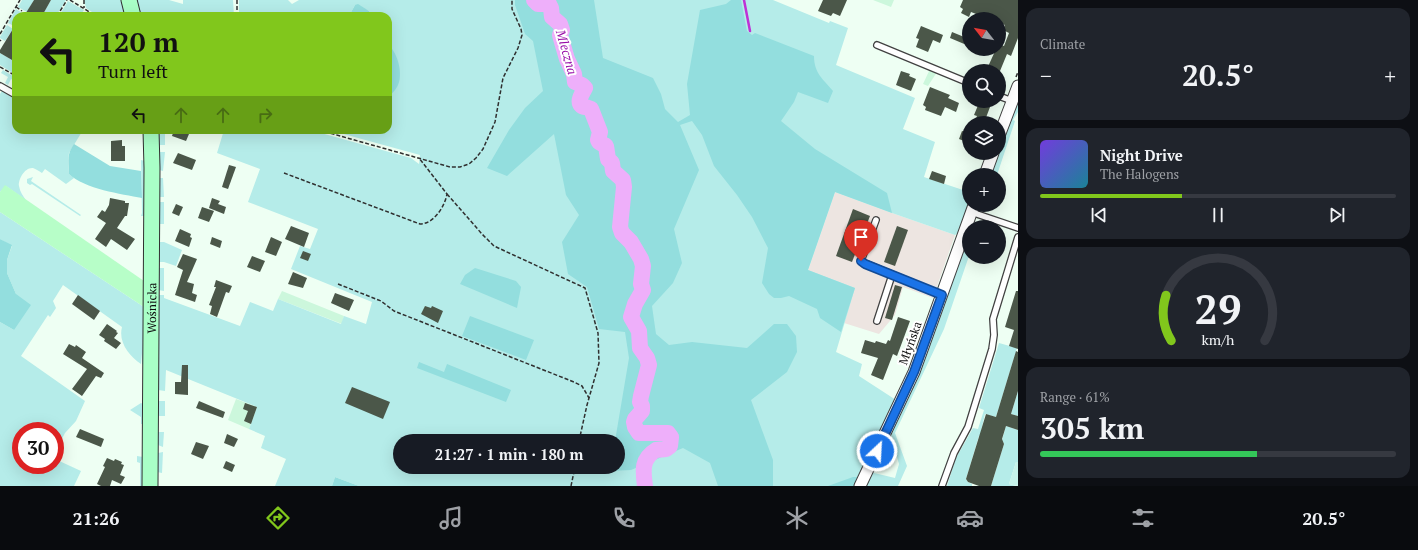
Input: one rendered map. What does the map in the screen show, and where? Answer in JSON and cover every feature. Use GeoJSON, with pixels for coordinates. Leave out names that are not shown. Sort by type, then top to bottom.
{"type":"FeatureCollection","features":[{"type":"Feature","properties":{"kind":"street"},"geometry":{"type":"LineString","coordinates":[[1006,117],[1018,86]]}},
{"type":"Feature","properties":{"kind":"street","name":"Wośnicka"},"geometry":{"type":"LineString","coordinates":[[150,486],[151,134]]}},
{"type":"Feature","properties":{"kind":"street","name":"Młyńska"},"geometry":{"type":"LineString","coordinates":[[860,486],[914,372],[972,212]]}},
{"type":"Feature","properties":{"kind":"lane"},"geometry":{"type":"LineString","coordinates":[[877,45],[962,80]]}},
{"type":"Feature","properties":{"kind":"lane"},"geometry":{"type":"LineString","coordinates":[[0,86],[12,93]]}},
{"type":"Feature","properties":{"kind":"lane"},"geometry":{"type":"LineString","coordinates":[[1006,99],[1012,101]]}},
{"type":"Feature","properties":{"kind":"lane"},"geometry":{"type":"LineString","coordinates":[[980,212],[1018,228]]}},
{"type":"Feature","properties":{"kind":"lane"},"geometry":{"type":"LineString","coordinates":[[876,220],[861,261],[865,264],[942,295]]}},
{"type":"Feature","properties":{"kind":"lane"},"geometry":{"type":"LineString","coordinates":[[942,486],[954,452],[968,427],[992,350],[994,335],[993,319],[1018,236]]}},
{"type":"Feature","properties":{"kind":"lane"},"geometry":{"type":"LineString","coordinates":[[876,321],[892,275]]}},
{"type":"Feature","properties":{"kind":"path"},"geometry":{"type":"LineString","coordinates":[[13,12],[20,0]]}},
{"type":"Feature","properties":{"kind":"path"},"geometry":{"type":"LineString","coordinates":[[60,12],[67,0]]}},
{"type":"Feature","properties":{"kind":"path"},"geometry":{"type":"LineString","coordinates":[[70,0],[89,12]]}},
{"type":"Feature","properties":{"kind":"path"},"geometry":{"type":"LineString","coordinates":[[84,0],[84,9]]}},
{"type":"Feature","properties":{"kind":"path"},"geometry":{"type":"LineString","coordinates":[[236,0],[237,12]]}},
{"type":"Feature","properties":{"kind":"path"},"geometry":{"type":"LineString","coordinates":[[333,134],[450,167],[460,167],[469,164],[483,149],[495,122],[503,78],[518,48],[522,35],[521,29],[512,9],[512,0]]}},
{"type":"Feature","properties":{"kind":"path"},"geometry":{"type":"LineString","coordinates":[[16,7],[22,11]]}},
{"type":"Feature","properties":{"kind":"path"},"geometry":{"type":"LineString","coordinates":[[0,34],[12,14]]}},
{"type":"Feature","properties":{"kind":"path"},"geometry":{"type":"LineString","coordinates":[[6,24],[10,26]]}},
{"type":"Feature","properties":{"kind":"path"},"geometry":{"type":"LineString","coordinates":[[0,67],[12,74]]}},
{"type":"Feature","properties":{"kind":"path"},"geometry":{"type":"LineString","coordinates":[[419,158],[447,194],[494,246],[585,288],[598,333],[599,362],[581,434]]}},
{"type":"Feature","properties":{"kind":"path"},"geometry":{"type":"LineString","coordinates":[[284,173],[420,224],[430,221],[441,208],[446,200],[447,194]]}},
{"type":"Feature","properties":{"kind":"path"},"geometry":{"type":"LineString","coordinates":[[338,284],[381,301],[394,311],[574,382],[582,386],[589,398]]}},
{"type":"Feature","properties":{"kind":"path"},"geometry":{"type":"LineString","coordinates":[[571,486],[574,474]]}},
{"type":"Feature","properties":{"kind":"shaded area"},"geometry":{"type":"Polygon","coordinates":[[[22,0],[34,0],[27,12],[18,7],[22,0]]]}},
{"type":"Feature","properties":{"kind":"shaded area"},"geometry":{"type":"Polygon","coordinates":[[[51,0],[66,0],[58,12],[44,12],[51,0]]]}},
{"type":"Feature","properties":{"kind":"shaded area"},"geometry":{"type":"Polygon","coordinates":[[[84,0],[122,0],[124,12],[92,12],[86,8],[84,0]]]}},
{"type":"Feature","properties":{"kind":"shaded area"},"geometry":{"type":"Polygon","coordinates":[[[136,0],[169,0],[183,4],[183,0],[233,0],[234,12],[139,12],[136,0]]]}},
{"type":"Feature","properties":{"kind":"shaded area"},"geometry":{"type":"Polygon","coordinates":[[[239,0],[288,0],[292,4],[299,0],[773,0],[829,23],[830,21],[848,28],[836,65],[915,98],[903,129],[935,142],[924,177],[962,190],[962,212],[966,212],[958,233],[955,235],[835,192],[808,270],[855,288],[836,352],[862,364],[859,376],[896,400],[870,472],[895,478],[899,464],[890,432],[962,251],[962,264],[966,264],[944,329],[895,433],[907,466],[898,486],[359,486],[335,477],[332,486],[275,486],[286,459],[261,448],[265,436],[249,429],[257,407],[166,370],[165,391],[158,390],[158,295],[164,295],[164,298],[240,326],[250,302],[273,311],[278,299],[341,324],[344,316],[366,324],[372,302],[291,269],[300,246],[310,249],[318,229],[248,202],[260,169],[217,153],[223,134],[324,134],[411,158],[419,164],[420,155],[344,134],[392,134],[392,92],[397,86],[395,58],[392,51],[392,12],[369,11],[355,5],[351,12],[239,12],[239,0]]]}},
{"type":"Feature","properties":{"kind":"shaded area"},"geometry":{"type":"Polygon","coordinates":[[[515,0],[594,0],[603,58],[653,78],[661,94],[665,109],[678,122],[690,115],[687,84],[700,10],[726,4],[731,0],[741,0],[747,31],[752,35],[755,33],[814,56],[817,71],[833,91],[828,103],[798,92],[794,102],[781,121],[815,149],[887,193],[892,213],[835,192],[808,270],[855,288],[841,332],[820,318],[817,309],[789,296],[774,298],[769,294],[762,283],[768,248],[752,217],[714,166],[702,135],[692,121],[680,125],[699,170],[674,229],[682,263],[673,283],[652,306],[656,334],[669,345],[692,342],[747,348],[774,324],[787,324],[796,336],[797,352],[787,372],[751,400],[773,460],[773,486],[718,486],[710,463],[683,448],[631,470],[625,470],[625,434],[616,434],[629,358],[625,332],[599,329],[587,287],[568,274],[562,242],[579,215],[566,195],[554,134],[507,176],[487,168],[509,130],[525,108],[543,91],[533,41],[525,34],[515,5],[515,0]]]}},
{"type":"Feature","properties":{"kind":"shaded area"},"geometry":{"type":"Polygon","coordinates":[[[873,0],[894,0],[891,7],[873,0]]]}},
{"type":"Feature","properties":{"kind":"shaded area"},"geometry":{"type":"Polygon","coordinates":[[[68,1],[84,10],[83,12],[61,12],[68,1]]]}},
{"type":"Feature","properties":{"kind":"shaded area"},"geometry":{"type":"Polygon","coordinates":[[[358,4],[370,12],[351,12],[355,5],[358,4]]]}},
{"type":"Feature","properties":{"kind":"shaded area"},"geometry":{"type":"Polygon","coordinates":[[[12,16],[12,25],[8,23],[12,16]]]}},
{"type":"Feature","properties":{"kind":"shaded area"},"geometry":{"type":"Polygon","coordinates":[[[7,25],[12,28],[5,41],[0,37],[7,25]]]}},
{"type":"Feature","properties":{"kind":"shaded area"},"geometry":{"type":"Polygon","coordinates":[[[392,48],[397,58],[400,71],[399,82],[392,93],[392,48]]]}},
{"type":"Feature","properties":{"kind":"shaded area"},"geometry":{"type":"Polygon","coordinates":[[[0,53],[12,60],[12,72],[0,65],[0,53]]]}},
{"type":"Feature","properties":{"kind":"shaded area"},"geometry":{"type":"Polygon","coordinates":[[[930,69],[937,72],[928,86],[923,84],[930,69]]]}},
{"type":"Feature","properties":{"kind":"shaded area"},"geometry":{"type":"Polygon","coordinates":[[[3,70],[12,76],[12,80],[8,85],[5,83],[8,77],[1,73],[3,70]]]}},
{"type":"Feature","properties":{"kind":"shaded area"},"geometry":{"type":"Polygon","coordinates":[[[2,91],[12,97],[12,134],[81,134],[69,153],[68,159],[69,174],[74,178],[66,184],[45,169],[42,173],[34,168],[30,168],[25,171],[19,183],[21,192],[26,200],[6,186],[0,192],[0,94],[2,91]]]}},
{"type":"Feature","properties":{"kind":"shaded area"},"geometry":{"type":"Polygon","coordinates":[[[1018,99],[1018,112],[1013,120],[1015,121],[1006,148],[1006,132],[1018,99]]]}},
{"type":"Feature","properties":{"kind":"shaded area"},"geometry":{"type":"Polygon","coordinates":[[[159,134],[165,134],[165,145],[159,145],[159,134]]]}},
{"type":"Feature","properties":{"kind":"shaded area"},"geometry":{"type":"Polygon","coordinates":[[[74,144],[110,166],[141,171],[142,198],[114,193],[84,184],[69,174],[69,155],[74,144]]]}},
{"type":"Feature","properties":{"kind":"shaded area"},"geometry":{"type":"Polygon","coordinates":[[[159,152],[165,152],[163,171],[159,170],[159,152]]]}},
{"type":"Feature","properties":{"kind":"shaded area"},"geometry":{"type":"Polygon","coordinates":[[[141,160],[145,161],[145,216],[141,216],[141,160]]]}},
{"type":"Feature","properties":{"kind":"shaded area"},"geometry":{"type":"Polygon","coordinates":[[[996,160],[1002,160],[999,168],[993,168],[996,160]]]}},
{"type":"Feature","properties":{"kind":"shaded area"},"geometry":{"type":"Polygon","coordinates":[[[33,177],[31,181],[81,215],[80,216],[32,184],[30,185],[27,183],[27,179],[33,177]]]}},
{"type":"Feature","properties":{"kind":"shaded area"},"geometry":{"type":"Polygon","coordinates":[[[159,178],[163,178],[164,197],[159,197],[159,178]]]}},
{"type":"Feature","properties":{"kind":"shaded area"},"geometry":{"type":"Polygon","coordinates":[[[835,192],[955,235],[933,298],[903,287],[895,315],[879,334],[844,323],[846,316],[808,270],[835,192]]]}},
{"type":"Feature","properties":{"kind":"shaded area"},"geometry":{"type":"Polygon","coordinates":[[[159,202],[164,202],[164,224],[159,224],[159,202]]]}},
{"type":"Feature","properties":{"kind":"shaded area"},"geometry":{"type":"Polygon","coordinates":[[[0,212],[144,307],[144,365],[142,364],[142,353],[141,364],[132,357],[123,343],[121,333],[122,327],[63,285],[53,301],[56,308],[50,317],[48,315],[21,356],[85,401],[76,421],[64,435],[64,422],[12,422],[12,474],[64,474],[64,463],[81,471],[74,486],[0,486],[0,322],[14,330],[16,294],[7,273],[7,260],[12,246],[0,239],[0,212]]]}},
{"type":"Feature","properties":{"kind":"shaded area"},"geometry":{"type":"Polygon","coordinates":[[[0,239],[12,245],[7,260],[7,273],[16,294],[31,305],[14,330],[0,322],[0,239]]]}},
{"type":"Feature","properties":{"kind":"shaded area"},"geometry":{"type":"Polygon","coordinates":[[[159,242],[164,242],[182,250],[176,266],[159,262],[159,242]]]}},
{"type":"Feature","properties":{"kind":"shaded area"},"geometry":{"type":"Polygon","coordinates":[[[159,268],[164,268],[164,291],[158,290],[159,268]]]}},
{"type":"Feature","properties":{"kind":"shaded area"},"geometry":{"type":"Polygon","coordinates":[[[475,268],[516,281],[521,287],[517,308],[460,284],[465,275],[475,268]]]}},
{"type":"Feature","properties":{"kind":"shaded area"},"geometry":{"type":"Polygon","coordinates":[[[282,291],[344,316],[342,324],[278,299],[282,291]]]}},
{"type":"Feature","properties":{"kind":"shaded area"},"geometry":{"type":"Polygon","coordinates":[[[470,316],[534,340],[526,360],[462,336],[470,316]]]}},
{"type":"Feature","properties":{"kind":"shaded area"},"geometry":{"type":"Polygon","coordinates":[[[999,343],[1017,348],[996,417],[985,414],[981,431],[982,435],[979,436],[966,479],[972,484],[972,486],[947,486],[956,458],[973,428],[978,429],[984,410],[979,408],[999,343]]]}},
{"type":"Feature","properties":{"kind":"shaded area"},"geometry":{"type":"Polygon","coordinates":[[[419,362],[444,372],[447,364],[511,390],[506,402],[417,368],[419,362]]]}},
{"type":"Feature","properties":{"kind":"shaded area"},"geometry":{"type":"Polygon","coordinates":[[[1018,391],[1018,416],[1011,414],[1018,391]]]}},
{"type":"Feature","properties":{"kind":"shaded area"},"geometry":{"type":"Polygon","coordinates":[[[236,399],[257,407],[249,429],[228,420],[236,399]]]}},
{"type":"Feature","properties":{"kind":"shaded area"},"geometry":{"type":"Polygon","coordinates":[[[158,401],[165,401],[165,416],[158,416],[158,401]]]}},
{"type":"Feature","properties":{"kind":"shaded area"},"geometry":{"type":"Polygon","coordinates":[[[141,403],[143,404],[143,424],[141,424],[141,417],[130,410],[141,403]]]}},
{"type":"Feature","properties":{"kind":"shaded area"},"geometry":{"type":"Polygon","coordinates":[[[1006,426],[1018,430],[1018,462],[1016,462],[1009,484],[1016,486],[991,486],[1004,444],[1002,440],[1006,426]]]}},
{"type":"Feature","properties":{"kind":"shaded area"},"geometry":{"type":"Polygon","coordinates":[[[158,432],[164,432],[163,447],[158,445],[158,432]]]}},
{"type":"Feature","properties":{"kind":"shaded area"},"geometry":{"type":"Polygon","coordinates":[[[163,452],[162,473],[157,472],[158,453],[163,452]]]}},
{"type":"Feature","properties":{"kind":"shaded area"},"geometry":{"type":"Polygon","coordinates":[[[137,456],[143,457],[143,486],[140,486],[140,463],[137,462],[137,456]]]}},
{"type":"Feature","properties":{"kind":"shaded area"},"geometry":{"type":"Polygon","coordinates":[[[1016,462],[1018,462],[1018,486],[1009,484],[1016,462]]]}},
{"type":"Feature","properties":{"kind":"shaded area"},"geometry":{"type":"Polygon","coordinates":[[[335,477],[359,486],[332,486],[335,477]]]}},
{"type":"Feature","properties":{"kind":"shaded area"},"geometry":{"type":"Polygon","coordinates":[[[853,477],[860,477],[855,486],[828,486],[853,477]]]}},
{"type":"Feature","properties":{"kind":"sand"},"geometry":{"type":"Polygon","coordinates":[[[5,185],[144,281],[144,307],[0,212],[0,192],[5,185]]]}},
{"type":"Feature","properties":{"kind":"building"},"geometry":{"type":"Polygon","coordinates":[[[34,0],[51,0],[44,12],[26,12],[34,0]]]}},
{"type":"Feature","properties":{"kind":"building"},"geometry":{"type":"Polygon","coordinates":[[[823,0],[847,0],[840,16],[833,13],[831,16],[818,11],[823,0]]]}},
{"type":"Feature","properties":{"kind":"building"},"geometry":{"type":"Polygon","coordinates":[[[963,0],[1018,0],[1018,38],[1011,56],[1007,54],[1003,64],[989,64],[993,56],[1006,56],[1006,41],[1009,33],[1006,32],[1006,12],[962,12],[962,14],[961,13],[963,9],[960,7],[963,0]]]}},
{"type":"Feature","properties":{"kind":"building"},"geometry":{"type":"Polygon","coordinates":[[[921,26],[943,35],[940,43],[933,40],[928,52],[916,47],[919,39],[916,38],[921,26]]]}},
{"type":"Feature","properties":{"kind":"building"},"geometry":{"type":"Polygon","coordinates":[[[12,30],[12,60],[0,53],[0,50],[12,30]]]}},
{"type":"Feature","properties":{"kind":"building"},"geometry":{"type":"Polygon","coordinates":[[[952,32],[962,36],[962,43],[950,38],[952,32]]]}},
{"type":"Feature","properties":{"kind":"building"},"geometry":{"type":"Polygon","coordinates":[[[901,71],[910,74],[909,76],[916,79],[911,91],[896,85],[901,71]]]}},
{"type":"Feature","properties":{"kind":"building"},"geometry":{"type":"Polygon","coordinates":[[[930,87],[950,95],[948,98],[959,103],[956,112],[945,107],[941,116],[925,110],[926,107],[923,105],[930,87]]]}},
{"type":"Feature","properties":{"kind":"building"},"geometry":{"type":"Polygon","coordinates":[[[977,108],[990,108],[987,116],[974,115],[977,108]]]}},
{"type":"Feature","properties":{"kind":"building"},"geometry":{"type":"Polygon","coordinates":[[[962,131],[962,140],[959,139],[962,131]]]}},
{"type":"Feature","properties":{"kind":"building"},"geometry":{"type":"Polygon","coordinates":[[[173,134],[189,134],[186,141],[172,136],[173,134]]]}},
{"type":"Feature","properties":{"kind":"building"},"geometry":{"type":"Polygon","coordinates":[[[122,140],[122,146],[125,146],[125,161],[111,161],[111,141],[122,140]]]}},
{"type":"Feature","properties":{"kind":"building"},"geometry":{"type":"Polygon","coordinates":[[[178,153],[196,160],[192,170],[173,163],[178,153]]]}},
{"type":"Feature","properties":{"kind":"building"},"geometry":{"type":"Polygon","coordinates":[[[229,165],[236,167],[228,189],[222,187],[229,165]]]}},
{"type":"Feature","properties":{"kind":"building"},"geometry":{"type":"Polygon","coordinates":[[[932,171],[946,176],[944,184],[929,179],[932,171]]]}},
{"type":"Feature","properties":{"kind":"building"},"geometry":{"type":"Polygon","coordinates":[[[110,198],[129,203],[127,216],[125,216],[117,228],[135,239],[127,250],[111,239],[106,247],[95,239],[106,223],[97,217],[102,210],[105,212],[109,205],[110,198]]]}},
{"type":"Feature","properties":{"kind":"building"},"geometry":{"type":"Polygon","coordinates":[[[212,198],[220,201],[218,204],[226,207],[224,214],[209,208],[212,198]]]}},
{"type":"Feature","properties":{"kind":"building"},"geometry":{"type":"Polygon","coordinates":[[[176,204],[183,207],[179,216],[172,213],[176,204]]]}},
{"type":"Feature","properties":{"kind":"building"},"geometry":{"type":"Polygon","coordinates":[[[202,207],[214,211],[209,222],[198,218],[202,207]]]}},
{"type":"Feature","properties":{"kind":"building"},"geometry":{"type":"Polygon","coordinates":[[[853,209],[870,216],[852,262],[836,256],[853,209]]]}},
{"type":"Feature","properties":{"kind":"building"},"geometry":{"type":"Polygon","coordinates":[[[291,226],[309,233],[304,247],[285,239],[291,226]]]}},
{"type":"Feature","properties":{"kind":"building"},"geometry":{"type":"Polygon","coordinates":[[[897,226],[908,230],[895,266],[884,262],[897,226]]]}},
{"type":"Feature","properties":{"kind":"building"},"geometry":{"type":"Polygon","coordinates":[[[180,229],[191,234],[190,237],[192,238],[189,247],[175,241],[180,229]]]}},
{"type":"Feature","properties":{"kind":"building"},"geometry":{"type":"Polygon","coordinates":[[[212,237],[222,241],[220,248],[210,244],[212,237]]]}},
{"type":"Feature","properties":{"kind":"building"},"geometry":{"type":"Polygon","coordinates":[[[271,237],[282,242],[276,256],[265,252],[271,237]]]}},
{"type":"Feature","properties":{"kind":"building"},"geometry":{"type":"Polygon","coordinates":[[[303,251],[311,254],[308,261],[300,258],[303,251]]]}},
{"type":"Feature","properties":{"kind":"building"},"geometry":{"type":"Polygon","coordinates":[[[183,254],[197,259],[187,282],[194,284],[192,293],[197,295],[195,302],[175,295],[183,270],[177,267],[183,254]]]}},
{"type":"Feature","properties":{"kind":"building"},"geometry":{"type":"Polygon","coordinates":[[[252,256],[265,261],[260,272],[247,267],[252,256]]]}},
{"type":"Feature","properties":{"kind":"building"},"geometry":{"type":"Polygon","coordinates":[[[293,272],[307,278],[303,288],[288,284],[293,272]]]}},
{"type":"Feature","properties":{"kind":"building"},"geometry":{"type":"Polygon","coordinates":[[[216,280],[232,286],[229,293],[226,292],[217,317],[210,314],[212,306],[209,305],[216,287],[214,287],[216,280]]]}},
{"type":"Feature","properties":{"kind":"building"},"geometry":{"type":"Polygon","coordinates":[[[895,285],[902,287],[892,320],[885,318],[895,285]]]}},
{"type":"Feature","properties":{"kind":"building"},"geometry":{"type":"Polygon","coordinates":[[[1016,291],[1018,291],[1018,349],[1009,346],[1014,330],[1005,327],[1016,291]]]}},
{"type":"Feature","properties":{"kind":"building"},"geometry":{"type":"Polygon","coordinates":[[[335,293],[354,300],[349,311],[331,303],[335,293]]]}},
{"type":"Feature","properties":{"kind":"building"},"geometry":{"type":"Polygon","coordinates":[[[78,295],[100,311],[94,320],[72,304],[78,295]]]}},
{"type":"Feature","properties":{"kind":"building"},"geometry":{"type":"Polygon","coordinates":[[[425,306],[431,308],[432,306],[443,311],[438,323],[421,314],[425,306]]]}},
{"type":"Feature","properties":{"kind":"building"},"geometry":{"type":"Polygon","coordinates":[[[898,317],[910,321],[897,356],[893,354],[883,380],[871,375],[878,358],[861,353],[865,340],[886,344],[888,340],[890,341],[898,317]]]}},
{"type":"Feature","properties":{"kind":"building"},"geometry":{"type":"Polygon","coordinates":[[[107,324],[118,333],[114,338],[121,343],[116,349],[104,341],[105,339],[99,335],[107,324]]]}},
{"type":"Feature","properties":{"kind":"building"},"geometry":{"type":"Polygon","coordinates":[[[69,344],[75,347],[76,345],[86,352],[82,358],[104,373],[101,378],[96,376],[82,396],[72,389],[87,369],[63,354],[69,344]]]}},
{"type":"Feature","properties":{"kind":"building"},"geometry":{"type":"Polygon","coordinates":[[[1016,351],[1018,352],[1018,391],[1011,414],[1018,416],[1018,430],[1006,426],[1002,439],[1004,444],[991,486],[979,486],[968,482],[966,479],[986,414],[996,417],[1016,351]]]}},
{"type":"Feature","properties":{"kind":"building"},"geometry":{"type":"Polygon","coordinates":[[[182,365],[188,365],[188,395],[175,394],[175,382],[181,382],[182,365]]]}},
{"type":"Feature","properties":{"kind":"building"},"geometry":{"type":"Polygon","coordinates":[[[352,387],[390,402],[383,419],[345,403],[352,387]]]}},
{"type":"Feature","properties":{"kind":"building"},"geometry":{"type":"Polygon","coordinates":[[[199,401],[225,412],[223,418],[196,408],[199,401]]]}},
{"type":"Feature","properties":{"kind":"building"},"geometry":{"type":"Polygon","coordinates":[[[245,403],[257,407],[251,424],[244,421],[248,411],[243,409],[245,403]]]}},
{"type":"Feature","properties":{"kind":"building"},"geometry":{"type":"Polygon","coordinates":[[[80,429],[104,439],[101,447],[76,437],[80,429]]]}},
{"type":"Feature","properties":{"kind":"building"},"geometry":{"type":"Polygon","coordinates":[[[227,434],[238,439],[234,447],[224,443],[227,434]]]}},
{"type":"Feature","properties":{"kind":"building"},"geometry":{"type":"Polygon","coordinates":[[[196,442],[209,446],[203,459],[191,454],[196,442]]]}},
{"type":"Feature","properties":{"kind":"building"},"geometry":{"type":"Polygon","coordinates":[[[107,458],[114,461],[115,459],[122,462],[121,464],[124,465],[120,475],[125,477],[121,484],[112,480],[110,486],[101,486],[97,484],[105,467],[103,466],[107,458]]]}},
{"type":"Feature","properties":{"kind":"building"},"geometry":{"type":"Polygon","coordinates":[[[226,461],[235,465],[232,472],[223,468],[226,461]]]}},
{"type":"Feature","properties":{"kind":"waterway","name":"Mleczna"},"geometry":{"type":"LineString","coordinates":[[534,0],[538,4],[549,4],[552,17],[560,24],[562,30],[560,35],[567,59],[574,74],[575,82],[585,88],[580,99],[580,104],[581,106],[591,109],[600,132],[598,140],[606,146],[608,159],[612,163],[613,171],[623,180],[624,187],[620,227],[622,233],[631,242],[641,259],[643,266],[641,284],[643,290],[635,304],[631,317],[639,331],[640,348],[647,358],[649,365],[640,402],[642,411],[634,422],[639,433],[668,433],[671,437],[670,446],[666,449],[656,450],[645,461],[645,486]]}},
{"type":"Feature","properties":{"kind":"waterway"},"geometry":{"type":"LineString","coordinates":[[744,0],[750,31]]}},
{"type":"Feature","properties":{"kind":"route"},"geometry":{"type":"LineString","coordinates":[[861,261],[865,264],[942,295],[914,372],[877,451]]}}]}
